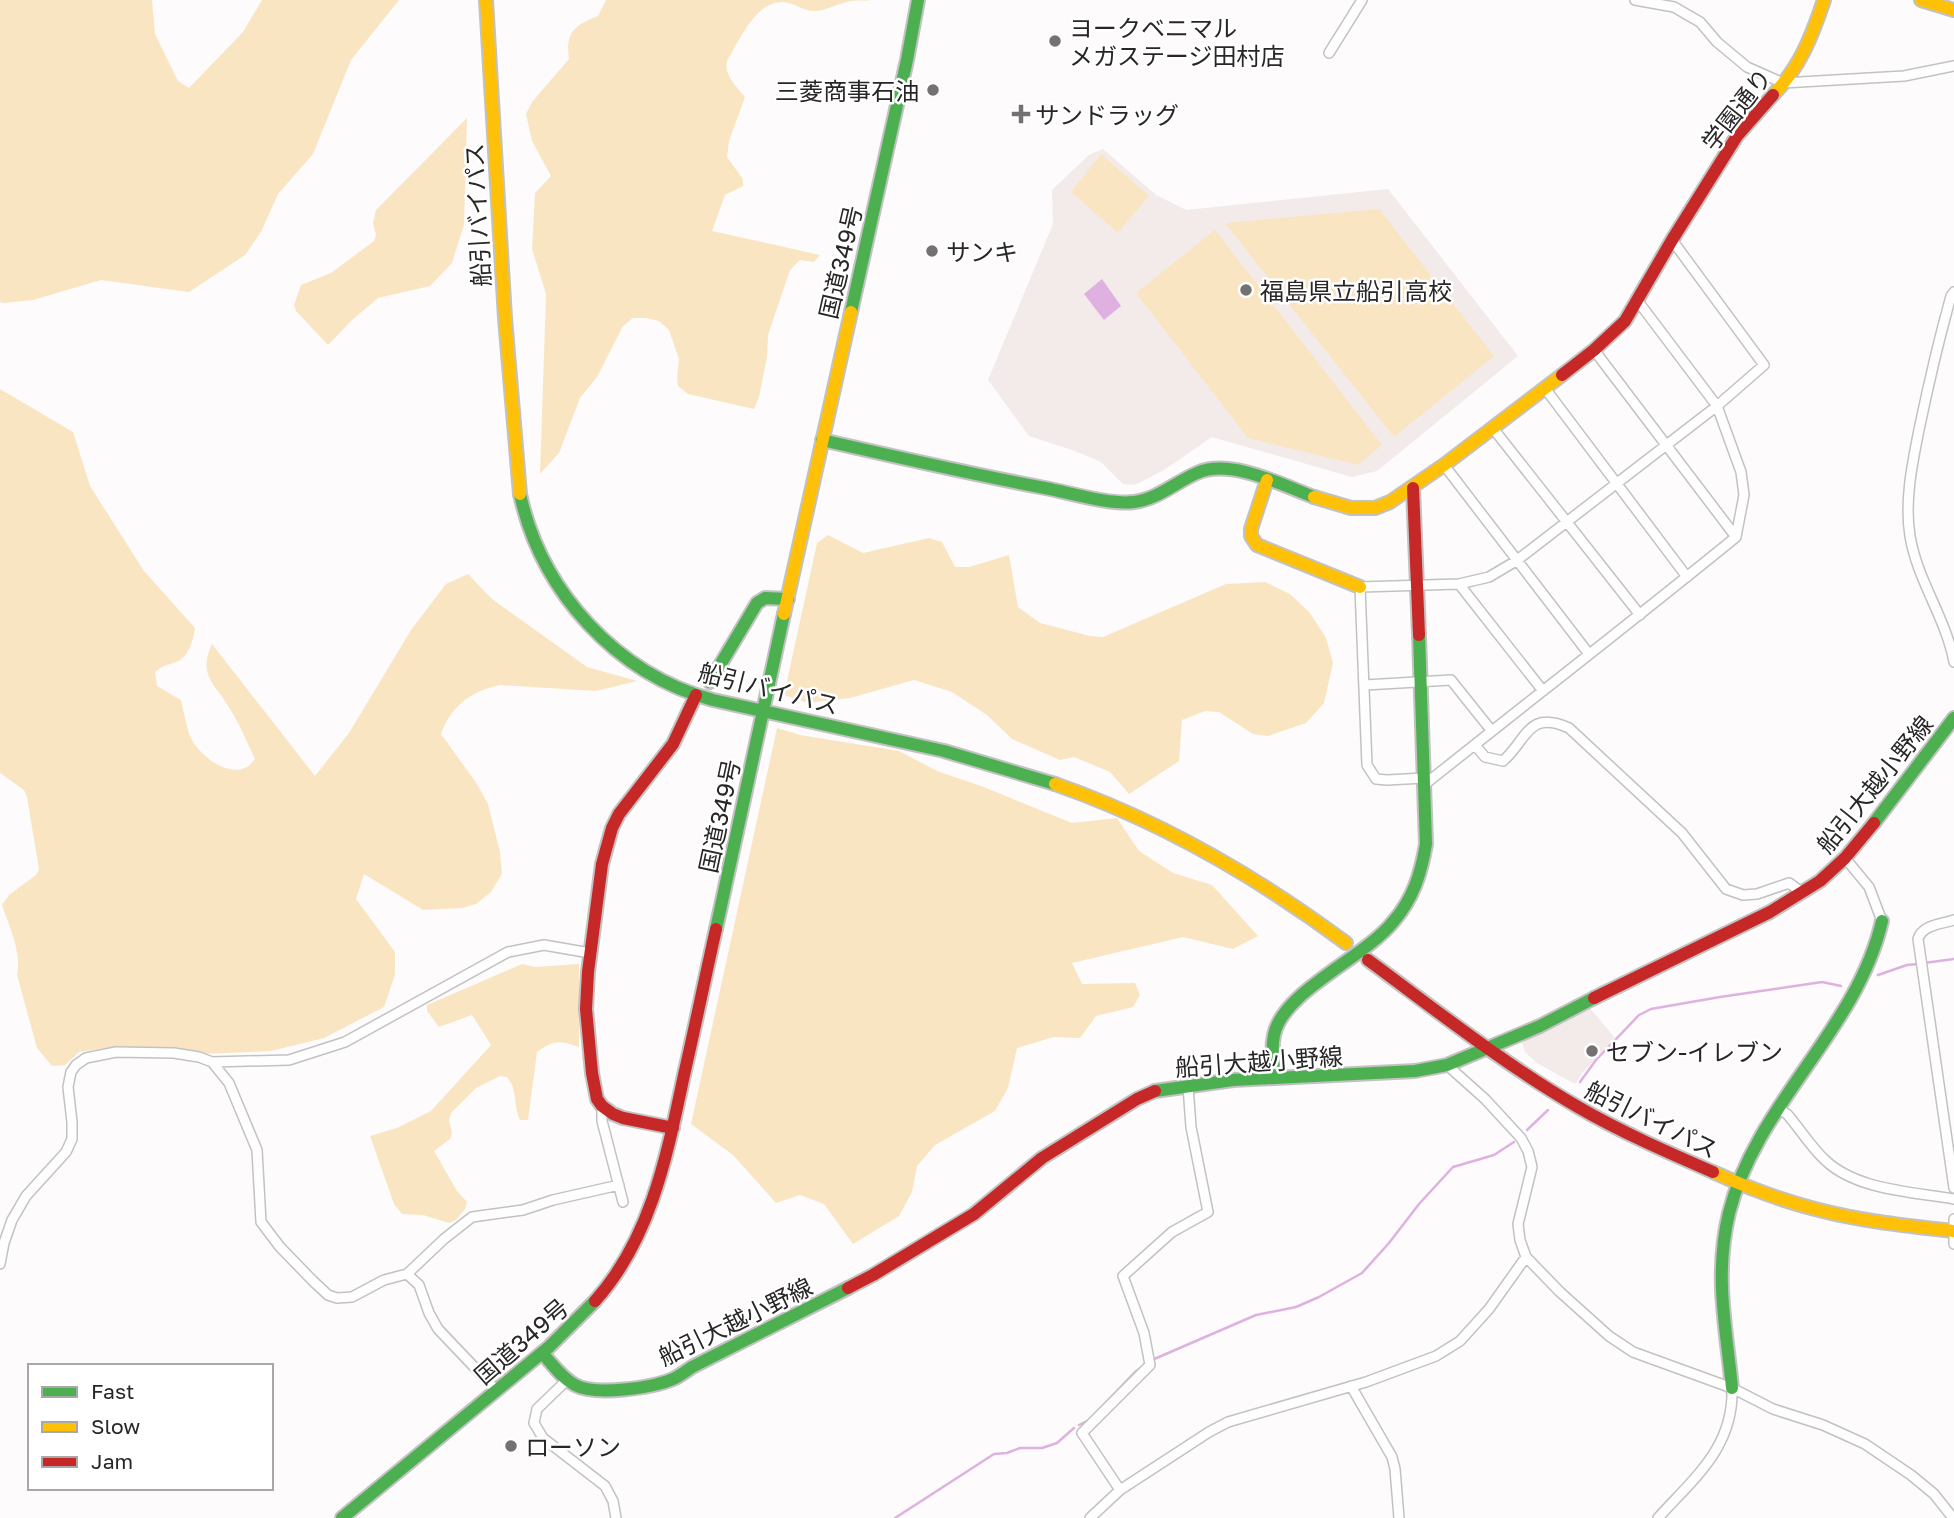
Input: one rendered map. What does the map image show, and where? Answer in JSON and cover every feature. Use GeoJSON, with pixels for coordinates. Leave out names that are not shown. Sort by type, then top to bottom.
{"type":"FeatureCollection","features":[{"type":"Feature","properties":{"kind":"main road","name":"船引バイパス"},"geometry":{"type":"LineString","coordinates":[[486,0],[503,294],[522,505],[545,567],[562,595],[584,621],[614,649],[653,676],[696,695],[981,760],[1052,782],[1132,813],[1268,888],[1346,943]]}},
{"type":"Feature","properties":{"kind":"main road","name":"国道349号"},"geometry":{"type":"LineString","coordinates":[[342,1518],[543,1354],[586,1312],[626,1258],[658,1186],[673,1128],[918,0]]}},
{"type":"Feature","properties":{"kind":"main road","name":"学園通り"},"geometry":{"type":"LineString","coordinates":[[822,440],[1104,500],[1135,502],[1166,491],[1198,472],[1230,469],[1325,501],[1362,509],[1391,502],[1594,351],[1625,321],[1737,136],[1798,63],[1811,39],[1824,0]]}},
{"type":"Feature","properties":{"kind":"main road"},"geometry":{"type":"LineString","coordinates":[[1921,0],[1954,10]]}},
{"type":"Feature","properties":{"kind":"main road"},"geometry":{"type":"LineString","coordinates":[[1268,480],[1251,529],[1251,536],[1257,545],[1360,587]]}},
{"type":"Feature","properties":{"kind":"main road"},"geometry":{"type":"LineString","coordinates":[[1275,1078],[1271,1051],[1273,1036],[1287,1007],[1389,929],[1412,898],[1421,871],[1425,853],[1423,682],[1413,488]]}},
{"type":"Feature","properties":{"kind":"main road"},"geometry":{"type":"LineString","coordinates":[[710,682],[757,603],[765,598],[788,599]]}},
{"type":"Feature","properties":{"kind":"main road"},"geometry":{"type":"LineString","coordinates":[[673,1128],[623,1118],[602,1106],[594,1088],[586,1009],[590,953],[602,864],[612,828],[619,814],[673,744],[696,695]]}},
{"type":"Feature","properties":{"kind":"main road","name":"船引大越小野線"},"geometry":{"type":"LineString","coordinates":[[543,1354],[567,1380],[585,1390],[598,1391],[651,1384],[675,1378],[723,1350],[803,1311],[927,1244],[974,1214],[1042,1158],[1137,1099],[1158,1090],[1233,1080],[1415,1071],[1447,1065],[1488,1049],[1770,912],[1820,881],[1863,838],[1954,718]]}},
{"type":"Feature","properties":{"kind":"main road"},"geometry":{"type":"LineString","coordinates":[[1732,1388],[1721,1308],[1721,1271],[1727,1226],[1738,1184],[1780,1109],[1860,982],[1879,936],[1882,921]]}},
{"type":"Feature","properties":{"kind":"main road","name":"船引バイパス"},"geometry":{"type":"LineString","coordinates":[[1368,960],[1488,1049],[1580,1108],[1664,1150],[1738,1184],[1817,1210],[1894,1224],[1954,1231]]}},
{"type":"Feature","properties":{"kind":"street"},"geometry":{"type":"LineString","coordinates":[[1329,53],[1362,0]]}},
{"type":"Feature","properties":{"kind":"street"},"geometry":{"type":"LineString","coordinates":[[1635,0],[1674,7],[1700,22],[1717,42],[1747,67],[1783,83],[1904,76],[1954,66]]}},
{"type":"Feature","properties":{"kind":"street"},"geometry":{"type":"LineString","coordinates":[[1637,300],[1717,406],[1741,472],[1744,495],[1736,537],[1475,745],[1424,781],[1376,779],[1370,774],[1367,765],[1360,587],[1459,584],[1489,577],[1516,561],[1717,406],[1764,365],[1672,240]]}},
{"type":"Feature","properties":{"kind":"street"},"geometry":{"type":"LineString","coordinates":[[1954,292],[1930,375],[1912,463],[1908,512],[1914,554],[1954,662]]}},
{"type":"Feature","properties":{"kind":"street"},"geometry":{"type":"LineString","coordinates":[[1594,351],[1736,537]]}},
{"type":"Feature","properties":{"kind":"street"},"geometry":{"type":"LineString","coordinates":[[1544,387],[1687,577]]}},
{"type":"Feature","properties":{"kind":"street"},"geometry":{"type":"LineString","coordinates":[[1492,427],[1640,615]]}},
{"type":"Feature","properties":{"kind":"street"},"geometry":{"type":"LineString","coordinates":[[1444,465],[1588,654]]}},
{"type":"Feature","properties":{"kind":"street"},"geometry":{"type":"LineString","coordinates":[[1459,584],[1543,691]]}},
{"type":"Feature","properties":{"kind":"street"},"geometry":{"type":"LineString","coordinates":[[1364,685],[1451,680],[1491,730]]}},
{"type":"Feature","properties":{"kind":"street"},"geometry":{"type":"LineString","coordinates":[[1475,745],[1485,757],[1503,761],[1511,754],[1525,732],[1536,725],[1557,722],[1569,728],[1682,833],[1726,889],[1743,895],[1757,894],[1789,883],[1803,893]]}},
{"type":"Feature","properties":{"kind":"street"},"geometry":{"type":"LineString","coordinates":[[1845,858],[1868,887],[1882,921]]}},
{"type":"Feature","properties":{"kind":"street"},"geometry":{"type":"LineString","coordinates":[[1954,919],[1924,929],[1919,934],[1954,1188]]}},
{"type":"Feature","properties":{"kind":"street"},"geometry":{"type":"LineString","coordinates":[[0,1264],[12,1220],[26,1196],[66,1152],[72,1139],[68,1087],[71,1072],[86,1058],[116,1052],[174,1054],[199,1057],[212,1062],[289,1060],[345,1042],[508,952],[544,945],[590,953]]}},
{"type":"Feature","properties":{"kind":"street"},"geometry":{"type":"LineString","coordinates":[[212,1062],[229,1083],[257,1150],[261,1222],[328,1295],[337,1298],[352,1297],[384,1280],[407,1274],[472,1217],[523,1210],[553,1200],[619,1185]]}},
{"type":"Feature","properties":{"kind":"street"},"geometry":{"type":"LineString","coordinates":[[1447,1065],[1485,1099],[1521,1138],[1528,1151],[1532,1167],[1518,1224],[1526,1257],[1609,1336],[1633,1352],[1732,1388],[1773,1409],[1865,1444],[1950,1504],[1953,1518]]}},
{"type":"Feature","properties":{"kind":"street"},"geometry":{"type":"LineString","coordinates":[[1120,1490],[1082,1433],[1150,1365],[1144,1334],[1123,1276],[1172,1232],[1208,1212],[1191,1127],[1188,1086]]}},
{"type":"Feature","properties":{"kind":"street"},"geometry":{"type":"LineString","coordinates":[[602,1106],[602,1121],[623,1202]]}},
{"type":"Feature","properties":{"kind":"street"},"geometry":{"type":"LineString","coordinates":[[1780,1109],[1826,1161],[1845,1175],[1862,1183],[1954,1199]]}},
{"type":"Feature","properties":{"kind":"street"},"geometry":{"type":"LineString","coordinates":[[1090,1518],[1120,1490],[1227,1422],[1351,1386],[1436,1356],[1460,1341],[1489,1310],[1526,1257]]}},
{"type":"Feature","properties":{"kind":"street"},"geometry":{"type":"LineString","coordinates":[[407,1274],[419,1285],[438,1329],[497,1391]]}},
{"type":"Feature","properties":{"kind":"street"},"geometry":{"type":"LineString","coordinates":[[567,1380],[537,1409],[534,1423],[543,1438],[605,1486],[617,1518]]}},
{"type":"Feature","properties":{"kind":"street"},"geometry":{"type":"LineString","coordinates":[[1351,1386],[1392,1457],[1399,1518]]}},
{"type":"Feature","properties":{"kind":"street"},"geometry":{"type":"LineString","coordinates":[[1658,1518],[1706,1466],[1723,1439],[1732,1407],[1732,1388]]}},
{"type":"Feature","properties":{"kind":"shaded area"},"geometry":{"type":"Polygon","coordinates":[[[0,0],[152,0],[155,34],[178,81],[189,88],[243,32],[262,0],[399,0],[351,60],[313,154],[278,194],[261,232],[245,255],[189,292],[101,280],[33,300],[4,303],[0,302],[0,0]]]}},
{"type":"Feature","properties":{"kind":"shaded area"},"geometry":{"type":"Polygon","coordinates":[[[606,0],[872,0],[851,1],[814,11],[784,2],[774,3],[750,23],[727,61],[729,76],[745,97],[729,141],[727,157],[743,179],[743,186],[725,195],[712,231],[820,255],[814,262],[800,260],[790,270],[768,335],[767,357],[754,409],[688,394],[678,386],[679,359],[669,330],[659,321],[633,318],[623,326],[597,377],[580,398],[559,453],[540,474],[546,294],[532,249],[535,193],[551,176],[532,141],[526,114],[532,102],[569,59],[569,42],[573,31],[598,16],[606,0]]]}},
{"type":"Feature","properties":{"kind":"shaded area"},"geometry":{"type":"Polygon","coordinates":[[[467,118],[464,225],[452,263],[430,286],[378,298],[328,345],[296,311],[294,305],[301,285],[331,273],[374,241],[376,235],[373,223],[376,210],[467,118]]]}},
{"type":"Feature","properties":{"kind":"shaded area","name":"福島県立船引高校"},"geometry":{"type":"Polygon","coordinates":[[[1103,149],[1156,195],[1186,210],[1388,189],[1518,356],[1377,471],[1352,477],[1212,437],[1164,470],[1135,485],[1123,484],[1101,462],[1029,436],[988,380],[1053,224],[1052,190],[1089,155],[1103,149]]]}},
{"type":"Feature","properties":{"kind":"shaded area"},"geometry":{"type":"Polygon","coordinates":[[[1101,154],[1149,196],[1118,233],[1071,192],[1101,154]]]}},
{"type":"Feature","properties":{"kind":"shaded area"},"geometry":{"type":"Polygon","coordinates":[[[1379,209],[1494,356],[1394,437],[1225,223],[1379,209]]]}},
{"type":"Feature","properties":{"kind":"shaded area"},"geometry":{"type":"Polygon","coordinates":[[[1215,230],[1382,445],[1358,465],[1248,438],[1136,293],[1215,230]]]}},
{"type":"Feature","properties":{"kind":"shaded area"},"geometry":{"type":"Polygon","coordinates":[[[1102,279],[1121,306],[1104,320],[1084,294],[1102,279]]]}},
{"type":"Feature","properties":{"kind":"shaded area"},"geometry":{"type":"Polygon","coordinates":[[[0,389],[73,432],[90,486],[144,571],[195,628],[192,643],[184,656],[155,672],[157,686],[181,700],[195,745],[207,758],[223,767],[239,770],[255,759],[237,721],[207,672],[212,644],[315,776],[349,733],[411,630],[446,584],[468,574],[492,599],[587,667],[637,681],[596,691],[500,685],[471,696],[450,715],[441,734],[488,804],[500,852],[502,874],[491,892],[476,904],[462,908],[423,910],[364,874],[356,899],[395,952],[395,975],[384,1007],[324,1038],[271,1051],[200,1054],[119,1046],[79,1052],[65,1065],[52,1066],[37,1048],[17,975],[16,948],[2,905],[9,895],[36,875],[39,869],[27,797],[24,790],[0,773],[0,389]]]}},
{"type":"Feature","properties":{"kind":"shaded area"},"geometry":{"type":"Polygon","coordinates":[[[828,535],[863,553],[929,538],[942,542],[955,567],[969,567],[1009,555],[1018,607],[1040,623],[1090,636],[1103,637],[1226,584],[1265,582],[1290,594],[1310,613],[1326,638],[1333,663],[1324,703],[1306,723],[1268,736],[1253,734],[1219,712],[1205,711],[1182,720],[1179,761],[1129,794],[1110,772],[1074,757],[1060,760],[1012,739],[987,715],[952,692],[914,680],[850,698],[808,703],[784,695],[817,543],[828,535]]]}},
{"type":"Feature","properties":{"kind":"shaded area"},"geometry":{"type":"Polygon","coordinates":[[[777,728],[800,735],[899,751],[937,771],[1072,823],[1117,818],[1139,851],[1173,873],[1212,885],[1258,936],[1233,949],[1183,937],[1072,963],[1082,984],[1135,983],[1140,995],[1133,1007],[1096,1016],[1080,1038],[1054,1037],[1017,1048],[1008,1088],[995,1111],[935,1145],[917,1166],[912,1192],[899,1216],[853,1244],[824,1204],[800,1195],[776,1203],[733,1155],[691,1124],[777,728]]]}},
{"type":"Feature","properties":{"kind":"shaded area"},"geometry":{"type":"Polygon","coordinates":[[[522,964],[535,967],[579,964],[579,1047],[557,1042],[537,1052],[528,1120],[520,1120],[510,1082],[507,1077],[500,1076],[476,1088],[451,1113],[450,1139],[434,1151],[457,1191],[467,1202],[456,1220],[449,1223],[423,1215],[402,1214],[394,1204],[370,1136],[397,1128],[431,1111],[491,1045],[472,1015],[439,1027],[427,1011],[427,1005],[522,964]]]}},
{"type":"Feature","properties":{"kind":"shaded area"},"geometry":{"type":"Polygon","coordinates":[[[1589,1007],[1615,1038],[1575,1084],[1537,1063],[1525,1052],[1521,1040],[1589,1007]]]}},
{"type":"Feature","properties":{"kind":"waterway"},"geometry":{"type":"LineString","coordinates":[[1924,963],[1954,959]]}},
{"type":"Feature","properties":{"kind":"waterway"},"geometry":{"type":"LineString","coordinates":[[1878,975],[1918,964]]}},
{"type":"Feature","properties":{"kind":"waterway"},"geometry":{"type":"LineString","coordinates":[[1580,1082],[1596,1060],[1639,1015],[1651,1009],[1822,982],[1841,986]]}},
{"type":"Feature","properties":{"kind":"waterway"},"geometry":{"type":"LineString","coordinates":[[1527,1130],[1548,1110]]}},
{"type":"Feature","properties":{"kind":"waterway"},"geometry":{"type":"LineString","coordinates":[[1152,1360],[1256,1315],[1296,1307],[1362,1273],[1453,1167],[1494,1155],[1514,1142]]}},
{"type":"Feature","properties":{"kind":"waterway"},"geometry":{"type":"LineString","coordinates":[[1093,1416],[1146,1364]]}},
{"type":"Feature","properties":{"kind":"waterway"},"geometry":{"type":"LineString","coordinates":[[1079,1425],[1089,1420]]}},
{"type":"Feature","properties":{"kind":"waterway"},"geometry":{"type":"LineString","coordinates":[[895,1518],[994,1454],[1020,1448],[1042,1448],[1057,1443],[1074,1428]]}},
{"type":"Feature","properties":{"kind":"traffic: fast"},"geometry":{"type":"LineString","coordinates":[[851,312],[918,0]]}},
{"type":"Feature","properties":{"kind":"traffic: fast"},"geometry":{"type":"LineString","coordinates":[[822,440],[1113,502],[1143,500],[1210,469],[1256,475],[1314,497]]}},
{"type":"Feature","properties":{"kind":"traffic: fast"},"geometry":{"type":"LineString","coordinates":[[520,494],[530,530],[545,563],[588,624],[615,649],[678,688],[713,700],[944,751],[1055,784]]}},
{"type":"Feature","properties":{"kind":"traffic: fast"},"geometry":{"type":"LineString","coordinates":[[710,682],[757,603],[765,598],[788,599]]}},
{"type":"Feature","properties":{"kind":"traffic: fast"},"geometry":{"type":"LineString","coordinates":[[716,929],[784,614]]}},
{"type":"Feature","properties":{"kind":"traffic: fast"},"geometry":{"type":"LineString","coordinates":[[1275,1078],[1273,1040],[1280,1019],[1308,990],[1380,936],[1406,904],[1419,876],[1426,844],[1419,635]]}},
{"type":"Feature","properties":{"kind":"traffic: fast"},"geometry":{"type":"LineString","coordinates":[[1874,823],[1954,718]]}},
{"type":"Feature","properties":{"kind":"traffic: fast"},"geometry":{"type":"LineString","coordinates":[[1732,1388],[1722,1280],[1722,1258],[1729,1213],[1742,1174],[1761,1137],[1851,997],[1869,960],[1882,921]]}},
{"type":"Feature","properties":{"kind":"traffic: fast"},"geometry":{"type":"LineString","coordinates":[[1155,1091],[1233,1080],[1415,1071],[1447,1065],[1540,1026],[1594,998]]}},
{"type":"Feature","properties":{"kind":"traffic: fast"},"geometry":{"type":"LineString","coordinates":[[543,1354],[566,1379],[584,1388],[624,1390],[652,1385],[676,1378],[692,1367],[848,1288]]}},
{"type":"Feature","properties":{"kind":"traffic: fast"},"geometry":{"type":"LineString","coordinates":[[342,1518],[549,1347],[595,1301]]}},
{"type":"Feature","properties":{"kind":"traffic: slow"},"geometry":{"type":"LineString","coordinates":[[486,0],[505,318],[520,494]]}},
{"type":"Feature","properties":{"kind":"traffic: slow"},"geometry":{"type":"LineString","coordinates":[[1773,95],[1791,73],[1804,50],[1824,0]]}},
{"type":"Feature","properties":{"kind":"traffic: slow"},"geometry":{"type":"LineString","coordinates":[[1921,0],[1954,10]]}},
{"type":"Feature","properties":{"kind":"traffic: slow"},"geometry":{"type":"LineString","coordinates":[[784,614],[851,312]]}},
{"type":"Feature","properties":{"kind":"traffic: slow"},"geometry":{"type":"LineString","coordinates":[[1314,497],[1351,508],[1375,508],[1390,502],[1444,465],[1562,375]]}},
{"type":"Feature","properties":{"kind":"traffic: slow"},"geometry":{"type":"LineString","coordinates":[[1267,480],[1251,529],[1251,536],[1257,545],[1360,587]]}},
{"type":"Feature","properties":{"kind":"traffic: slow"},"geometry":{"type":"LineString","coordinates":[[1055,784],[1133,815],[1206,852],[1277,895],[1346,943]]}},
{"type":"Feature","properties":{"kind":"traffic: slow"},"geometry":{"type":"LineString","coordinates":[[1713,1172],[1776,1197],[1832,1213],[1884,1223],[1954,1231]]}},
{"type":"Feature","properties":{"kind":"traffic: jam"},"geometry":{"type":"LineString","coordinates":[[1562,375],[1625,321],[1737,136],[1773,95]]}},
{"type":"Feature","properties":{"kind":"traffic: jam"},"geometry":{"type":"LineString","coordinates":[[1413,488],[1419,635]]}},
{"type":"Feature","properties":{"kind":"traffic: jam"},"geometry":{"type":"LineString","coordinates":[[673,1128],[623,1118],[602,1106],[597,1099],[592,1073],[586,1009],[602,864],[612,828],[619,814],[673,744],[696,695]]}},
{"type":"Feature","properties":{"kind":"traffic: jam"},"geometry":{"type":"LineString","coordinates":[[1594,998],[1770,912],[1820,881],[1845,858],[1874,823]]}},
{"type":"Feature","properties":{"kind":"traffic: jam"},"geometry":{"type":"LineString","coordinates":[[595,1301],[630,1251],[654,1195],[671,1135],[716,929]]}},
{"type":"Feature","properties":{"kind":"traffic: jam"},"geometry":{"type":"LineString","coordinates":[[1368,960],[1471,1036],[1578,1107],[1713,1172]]}},
{"type":"Feature","properties":{"kind":"traffic: jam"},"geometry":{"type":"LineString","coordinates":[[848,1288],[974,1214],[1042,1158],[1137,1099],[1155,1091]]}},
{"type":"Feature","properties":{"kind":"place","name":"ヨークベニマル メガステージ田村店"},"geometry":{"type":"Point","coordinates":[1055,41]}},
{"type":"Feature","properties":{"kind":"place","name":"三菱商事石油"},"geometry":{"type":"Point","coordinates":[933,90]}},
{"type":"Feature","properties":{"kind":"place","name":"サンドラッグ"},"geometry":{"type":"Point","coordinates":[1021,114]}},
{"type":"Feature","properties":{"kind":"place","name":"サンキ"},"geometry":{"type":"Point","coordinates":[932,251]}},
{"type":"Feature","properties":{"kind":"place","name":"福島県立船引高校"},"geometry":{"type":"Point","coordinates":[1246,290]}},
{"type":"Feature","properties":{"kind":"place","name":"セブン-イレブン"},"geometry":{"type":"Point","coordinates":[1592,1051]}},
{"type":"Feature","properties":{"kind":"place","name":"ローソン"},"geometry":{"type":"Point","coordinates":[511,1446]}}]}
